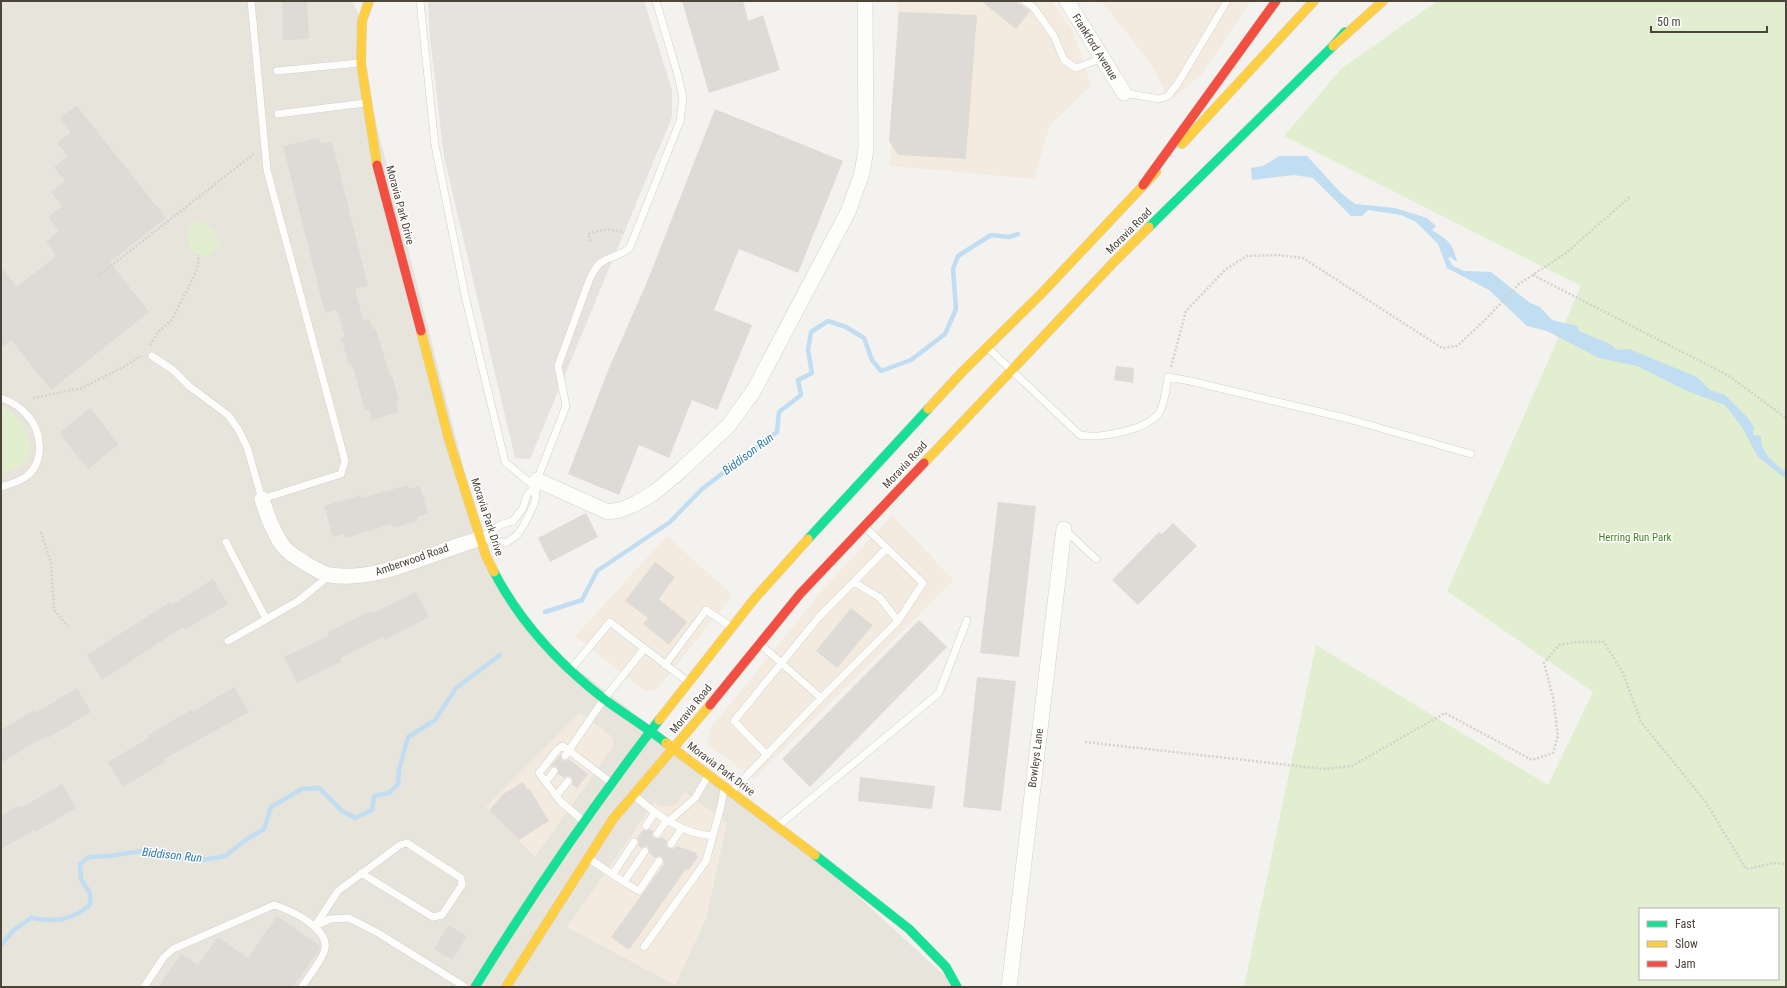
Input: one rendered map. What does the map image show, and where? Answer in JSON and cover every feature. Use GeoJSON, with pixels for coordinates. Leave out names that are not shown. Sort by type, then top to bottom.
{"type":"FeatureCollection","features":[{"type":"Feature","properties":{"kind":"main road","name":"Moravia Park Drive"},"geometry":{"type":"LineString","coordinates":[[369,1],[362,21],[361,63],[378,171],[428,355],[449,440],[486,556],[503,589],[518,613],[560,661],[570,670],[604,699],[651,731],[778,826],[909,929],[946,967],[957,987]]}},
{"type":"Feature","properties":{"kind":"main road"},"geometry":{"type":"LineString","coordinates":[[1143,185],[1276,1]]}},
{"type":"Feature","properties":{"kind":"main road","name":"Moravia Road"},"geometry":{"type":"LineString","coordinates":[[476,987],[522,911],[584,822],[688,682],[755,598],[847,496],[987,347],[1042,293],[1314,1]]}},
{"type":"Feature","properties":{"kind":"main road","name":"Moravia Road"},"geometry":{"type":"LineString","coordinates":[[506,987],[613,819],[674,749],[800,594],[1113,263],[1333,46],[1370,1]]}},
{"type":"Feature","properties":{"kind":"main road"},"geometry":{"type":"LineString","coordinates":[[1333,46],[1383,1]]}},
{"type":"Feature","properties":{"kind":"main road","name":"Moravia Park Drive"},"geometry":{"type":"LineString","coordinates":[[355,8],[362,21]]}},
{"type":"Feature","properties":{"kind":"street"},"geometry":{"type":"LineString","coordinates":[[536,484],[608,512],[620,510],[655,492],[680,471],[737,416],[753,392],[848,212],[862,173],[866,149],[865,1]]}},
{"type":"Feature","properties":{"kind":"street","name":"Frankford Avenue"},"geometry":{"type":"LineString","coordinates":[[1067,1],[1124,93]]}},
{"type":"Feature","properties":{"kind":"street","name":"Amberwood Road"},"geometry":{"type":"LineString","coordinates":[[262,499],[274,531],[283,546],[305,563],[318,571],[330,575],[360,575],[383,572],[454,546],[480,539]]}},
{"type":"Feature","properties":{"kind":"street","name":"Bowleys Lane"},"geometry":{"type":"LineString","coordinates":[[1009,987],[1064,529]]}},
{"type":"Feature","properties":{"kind":"lane"},"geometry":{"type":"LineString","coordinates":[[149,354],[174,370],[190,386],[228,415],[238,429],[247,447],[262,499],[341,474],[345,461],[267,170],[251,1]]}},
{"type":"Feature","properties":{"kind":"lane"},"geometry":{"type":"LineString","coordinates":[[420,1],[435,145],[466,300],[505,462],[536,484]]}},
{"type":"Feature","properties":{"kind":"lane"},"geometry":{"type":"LineString","coordinates":[[480,539],[506,542],[516,536],[525,523],[535,502],[536,484],[566,406],[558,366],[590,278],[598,265],[612,256],[627,250],[635,236],[680,121],[683,98],[656,1]]}},
{"type":"Feature","properties":{"kind":"lane"},"geometry":{"type":"LineString","coordinates":[[1025,1],[1034,8],[1054,36],[1064,60],[1076,68],[1103,58]]}},
{"type":"Feature","properties":{"kind":"lane"},"geometry":{"type":"LineString","coordinates":[[1124,93],[1159,99],[1168,96],[1178,83],[1226,1]]}},
{"type":"Feature","properties":{"kind":"lane"},"geometry":{"type":"LineString","coordinates":[[277,71],[361,63]]}},
{"type":"Feature","properties":{"kind":"lane"},"geometry":{"type":"LineString","coordinates":[[278,114],[367,103]]}},
{"type":"Feature","properties":{"kind":"lane"},"geometry":{"type":"LineString","coordinates":[[987,347],[1072,429],[1080,435],[1088,437],[1100,437],[1149,422],[1158,415],[1162,407],[1168,377],[1345,418],[1472,454]]}},
{"type":"Feature","properties":{"kind":"lane"},"geometry":{"type":"LineString","coordinates":[[1,398],[27,414],[34,425],[39,441],[39,454],[36,466],[27,476],[1,487]]}},
{"type":"Feature","properties":{"kind":"lane"},"geometry":{"type":"LineString","coordinates":[[480,539],[502,524],[513,520],[523,508],[527,495],[536,484]]}},
{"type":"Feature","properties":{"kind":"lane"},"geometry":{"type":"LineString","coordinates":[[644,947],[706,861],[721,806],[728,789],[767,755],[821,698],[898,621],[923,583],[864,526]]}},
{"type":"Feature","properties":{"kind":"lane"},"geometry":{"type":"LineString","coordinates":[[1064,529],[1096,559]]}},
{"type":"Feature","properties":{"kind":"lane"},"geometry":{"type":"LineString","coordinates":[[226,542],[266,619]]}},
{"type":"Feature","properties":{"kind":"lane"},"geometry":{"type":"LineString","coordinates":[[767,755],[734,721],[819,617],[887,548]]}},
{"type":"Feature","properties":{"kind":"lane"},"geometry":{"type":"LineString","coordinates":[[228,641],[298,601],[330,575]]}},
{"type":"Feature","properties":{"kind":"lane"},"geometry":{"type":"LineString","coordinates":[[854,582],[880,598],[898,621]]}},
{"type":"Feature","properties":{"kind":"lane"},"geometry":{"type":"LineString","coordinates":[[665,665],[706,610],[732,627]]}},
{"type":"Feature","properties":{"kind":"lane"},"geometry":{"type":"LineString","coordinates":[[778,826],[939,693],[968,620]]}},
{"type":"Feature","properties":{"kind":"lane"},"geometry":{"type":"LineString","coordinates":[[570,670],[610,622],[688,682]]}},
{"type":"Feature","properties":{"kind":"lane"},"geometry":{"type":"LineString","coordinates":[[760,644],[821,698]]}},
{"type":"Feature","properties":{"kind":"lane"},"geometry":{"type":"LineString","coordinates":[[567,754],[604,699],[644,649]]}},
{"type":"Feature","properties":{"kind":"lane"},"geometry":{"type":"LineString","coordinates":[[584,822],[556,796],[539,773],[558,749],[563,746],[567,754],[580,764],[612,783]]}},
{"type":"Feature","properties":{"kind":"lane"},"geometry":{"type":"LineString","coordinates":[[546,782],[554,771]]}},
{"type":"Feature","properties":{"kind":"lane"},"geometry":{"type":"LineString","coordinates":[[657,834],[668,821],[695,798],[708,774]]}},
{"type":"Feature","properties":{"kind":"lane"},"geometry":{"type":"LineString","coordinates":[[556,796],[568,781]]}},
{"type":"Feature","properties":{"kind":"lane"},"geometry":{"type":"LineString","coordinates":[[634,795],[668,821],[700,835],[713,836]]}},
{"type":"Feature","properties":{"kind":"lane"},"geometry":{"type":"LineString","coordinates":[[646,826],[655,812]]}},
{"type":"Feature","properties":{"kind":"lane"},"geometry":{"type":"LineString","coordinates":[[671,844],[682,828]]}},
{"type":"Feature","properties":{"kind":"lane"},"geometry":{"type":"LineString","coordinates":[[315,926],[338,891],[361,873],[400,844],[407,842],[461,878],[462,885],[442,915],[433,917],[361,873]]}},
{"type":"Feature","properties":{"kind":"lane"},"geometry":{"type":"LineString","coordinates":[[613,874],[634,842]]}},
{"type":"Feature","properties":{"kind":"lane"},"geometry":{"type":"LineString","coordinates":[[624,882],[646,851]]}},
{"type":"Feature","properties":{"kind":"lane"},"geometry":{"type":"LineString","coordinates":[[588,858],[639,891],[659,861]]}},
{"type":"Feature","properties":{"kind":"lane"},"geometry":{"type":"LineString","coordinates":[[144,987],[164,957],[173,949],[274,905],[288,909],[315,926],[325,942],[324,952],[302,987]]}},
{"type":"Feature","properties":{"kind":"lane"},"geometry":{"type":"LineString","coordinates":[[315,926],[330,919],[349,918],[378,933],[465,987]]}},
{"type":"Feature","properties":{"kind":"path"},"geometry":{"type":"LineString","coordinates":[[98,276],[264,145]]}},
{"type":"Feature","properties":{"kind":"path"},"geometry":{"type":"LineString","coordinates":[[1168,377],[1186,311],[1226,269],[1247,256],[1278,255],[1303,258],[1442,348],[1457,346],[1500,305],[1515,288],[1566,253],[1631,196]]}},
{"type":"Feature","properties":{"kind":"path"},"geometry":{"type":"LineString","coordinates":[[591,241],[588,234],[612,229],[635,236]]}},
{"type":"Feature","properties":{"kind":"path"},"geometry":{"type":"LineString","coordinates":[[33,398],[82,388],[149,354],[158,332],[171,321],[197,270],[199,255]]}},
{"type":"Feature","properties":{"kind":"path"},"geometry":{"type":"LineString","coordinates":[[1532,275],[1729,376],[1786,418]]}},
{"type":"Feature","properties":{"kind":"path"},"geometry":{"type":"LineString","coordinates":[[41,532],[51,563],[54,610],[68,626]]}},
{"type":"Feature","properties":{"kind":"path"},"geometry":{"type":"LineString","coordinates":[[1085,742],[1324,769],[1352,766],[1445,713],[1532,760],[1553,753],[1558,736],[1552,697],[1544,663],[1559,645],[1577,642],[1604,642],[1623,673],[1641,722],[1705,801],[1746,869],[1775,863],[1786,864]]}},
{"type":"Feature","properties":{"kind":"shaded area"},"geometry":{"type":"Polygon","coordinates":[[[1,1],[352,1],[362,21],[361,63],[486,556],[539,639],[802,845],[957,987],[1,987],[1,1]]]}},
{"type":"Feature","properties":{"kind":"shaded area"},"geometry":{"type":"Polygon","coordinates":[[[428,1],[644,1],[672,90],[672,117],[530,459],[515,458],[444,157],[430,38],[428,1]]]}},
{"type":"Feature","properties":{"kind":"shaded area"},"geometry":{"type":"Polygon","coordinates":[[[898,1],[1052,1],[1073,32],[1091,86],[1050,125],[1034,179],[890,166],[898,1]]]}},
{"type":"Feature","properties":{"kind":"shaded area"},"geometry":{"type":"Polygon","coordinates":[[[1101,1],[1251,1],[1201,75],[1169,101],[1152,65],[1101,1]]]}},
{"type":"Feature","properties":{"kind":"shaded area"},"geometry":{"type":"Polygon","coordinates":[[[892,515],[954,580],[754,779],[707,744],[710,729],[825,587],[892,515]]]}},
{"type":"Feature","properties":{"kind":"shaded area"},"geometry":{"type":"Polygon","coordinates":[[[667,536],[733,595],[657,689],[650,691],[644,690],[630,680],[575,636],[667,536]]]}},
{"type":"Feature","properties":{"kind":"shaded area"},"geometry":{"type":"Polygon","coordinates":[[[580,713],[611,736],[613,740],[613,747],[535,857],[486,807],[580,713]]]}},
{"type":"Feature","properties":{"kind":"shaded area"},"geometry":{"type":"Polygon","coordinates":[[[685,792],[727,823],[706,919],[675,985],[567,927],[654,803],[661,806],[670,806],[677,803],[685,792]]]}},
{"type":"Feature","properties":{"kind":"green space","name":"Herring Run Park"},"geometry":{"type":"Polygon","coordinates":[[[1437,1],[1786,1],[1786,987],[1244,987],[1316,645],[1548,785],[1593,692],[1447,591],[1581,286],[1284,136],[1341,69],[1437,1]]]}},
{"type":"Feature","properties":{"kind":"green space"},"geometry":{"type":"Polygon","coordinates":[[[197,221],[208,226],[218,241],[218,245],[208,257],[199,255],[191,250],[188,234],[193,224],[197,221]]]}},
{"type":"Feature","properties":{"kind":"green space"},"geometry":{"type":"Polygon","coordinates":[[[1,406],[15,415],[21,422],[26,430],[30,447],[28,456],[24,463],[13,470],[1,474],[1,406]]]}},
{"type":"Feature","properties":{"kind":"water"},"geometry":{"type":"Polygon","coordinates":[[[1279,156],[1307,156],[1341,193],[1355,204],[1395,208],[1427,218],[1436,226],[1432,230],[1452,246],[1457,262],[1450,257],[1448,258],[1453,266],[1464,271],[1491,272],[1530,303],[1540,307],[1552,320],[1577,326],[1579,331],[1612,345],[1617,350],[1629,349],[1697,377],[1710,390],[1725,395],[1747,417],[1754,427],[1753,435],[1761,436],[1762,447],[1772,461],[1786,471],[1786,479],[1758,457],[1742,427],[1725,405],[1687,391],[1637,366],[1599,358],[1547,331],[1527,326],[1489,290],[1447,268],[1438,244],[1416,222],[1401,215],[1368,210],[1362,216],[1351,216],[1313,178],[1294,175],[1252,180],[1251,168],[1263,166],[1279,156]]]}},
{"type":"Feature","properties":{"kind":"building"},"geometry":{"type":"Polygon","coordinates":[[[282,1],[307,1],[309,39],[283,40],[282,1]]]}},
{"type":"Feature","properties":{"kind":"building"},"geometry":{"type":"Polygon","coordinates":[[[682,1],[743,1],[748,21],[763,15],[780,70],[709,93],[682,1]]]}},
{"type":"Feature","properties":{"kind":"building"},"geometry":{"type":"Polygon","coordinates":[[[981,1],[1016,1],[1030,11],[1016,29],[981,1]]]}},
{"type":"Feature","properties":{"kind":"building"},"geometry":{"type":"Polygon","coordinates":[[[899,12],[977,15],[966,159],[898,155],[889,141],[899,12]]]}},
{"type":"Feature","properties":{"kind":"building"},"geometry":{"type":"Polygon","coordinates":[[[76,105],[166,218],[110,262],[149,312],[51,390],[11,340],[1,348],[1,267],[17,287],[56,256],[46,242],[59,231],[48,217],[62,206],[51,192],[65,181],[54,167],[68,156],[57,143],[71,132],[60,118],[76,105]]]}},
{"type":"Feature","properties":{"kind":"building"},"geometry":{"type":"Polygon","coordinates":[[[715,109],[843,161],[798,273],[739,249],[714,310],[752,325],[717,410],[692,400],[669,458],[639,445],[619,495],[568,474],[609,368],[647,282],[715,109]]]}},
{"type":"Feature","properties":{"kind":"building"},"geometry":{"type":"Polygon","coordinates":[[[319,138],[321,144],[332,141],[368,286],[355,289],[363,320],[370,319],[373,329],[376,329],[399,400],[396,401],[399,412],[372,420],[369,409],[365,410],[352,364],[349,364],[341,338],[345,337],[337,310],[325,313],[283,146],[319,138]]]}},
{"type":"Feature","properties":{"kind":"building"},"geometry":{"type":"Polygon","coordinates":[[[1116,366],[1134,368],[1133,383],[1114,380],[1116,366]]]}},
{"type":"Feature","properties":{"kind":"building"},"geometry":{"type":"Polygon","coordinates":[[[90,408],[119,444],[88,469],[59,433],[90,408]]]}},
{"type":"Feature","properties":{"kind":"building"},"geometry":{"type":"Polygon","coordinates":[[[408,485],[409,489],[420,486],[428,513],[417,517],[418,521],[393,528],[392,524],[345,538],[344,534],[333,537],[324,506],[361,495],[361,498],[408,485]]]}},
{"type":"Feature","properties":{"kind":"building"},"geometry":{"type":"Polygon","coordinates":[[[998,502],[1036,506],[1019,657],[980,653],[998,502]]]}},
{"type":"Feature","properties":{"kind":"building"},"geometry":{"type":"Polygon","coordinates":[[[586,513],[598,537],[550,562],[538,538],[586,513]]]}},
{"type":"Feature","properties":{"kind":"building"},"geometry":{"type":"Polygon","coordinates":[[[1173,523],[1197,546],[1138,605],[1112,580],[1159,532],[1162,534],[1173,523]]]}},
{"type":"Feature","properties":{"kind":"building"},"geometry":{"type":"Polygon","coordinates":[[[655,562],[675,577],[659,599],[687,622],[669,645],[643,624],[648,618],[625,601],[655,562]]]}},
{"type":"Feature","properties":{"kind":"building"},"geometry":{"type":"Polygon","coordinates":[[[213,579],[228,604],[185,630],[183,627],[102,680],[87,655],[170,602],[172,605],[213,579]]]}},
{"type":"Feature","properties":{"kind":"building"},"geometry":{"type":"Polygon","coordinates":[[[416,592],[429,617],[384,640],[383,637],[340,658],[342,661],[297,683],[284,657],[328,636],[327,633],[371,611],[373,613],[416,592]]]}},
{"type":"Feature","properties":{"kind":"building"},"geometry":{"type":"Polygon","coordinates":[[[851,608],[873,625],[837,668],[816,651],[851,608]]]}},
{"type":"Feature","properties":{"kind":"building"},"geometry":{"type":"Polygon","coordinates":[[[919,620],[947,647],[810,787],[782,759],[919,620]]]}},
{"type":"Feature","properties":{"kind":"building"},"geometry":{"type":"Polygon","coordinates":[[[977,677],[1016,681],[1001,811],[963,807],[977,677]]]}},
{"type":"Feature","properties":{"kind":"building"},"geometry":{"type":"Polygon","coordinates":[[[234,687],[249,712],[164,759],[165,762],[123,787],[108,762],[150,737],[148,735],[191,710],[192,712],[234,687]]]}},
{"type":"Feature","properties":{"kind":"building"},"geometry":{"type":"Polygon","coordinates":[[[77,688],[91,712],[48,738],[47,736],[37,741],[1,763],[1,730],[33,711],[35,713],[77,688]]]}},
{"type":"Feature","properties":{"kind":"building"},"geometry":{"type":"Polygon","coordinates":[[[561,754],[562,760],[565,761],[569,759],[588,774],[577,788],[572,784],[573,780],[571,777],[567,776],[564,778],[558,774],[557,767],[550,767],[561,754]]]}},
{"type":"Feature","properties":{"kind":"building"},"geometry":{"type":"Polygon","coordinates":[[[860,777],[935,786],[932,809],[858,801],[860,777]]]}},
{"type":"Feature","properties":{"kind":"building"},"geometry":{"type":"Polygon","coordinates":[[[523,782],[527,789],[529,788],[549,821],[519,840],[489,810],[503,794],[523,782]]]}},
{"type":"Feature","properties":{"kind":"building"},"geometry":{"type":"Polygon","coordinates":[[[62,784],[76,808],[35,832],[34,830],[1,849],[1,816],[19,805],[21,808],[62,784]]]}},
{"type":"Feature","properties":{"kind":"building"},"geometry":{"type":"Polygon","coordinates":[[[650,829],[653,831],[652,836],[654,838],[659,839],[661,837],[667,841],[666,846],[669,848],[673,849],[677,846],[697,853],[696,855],[698,857],[688,871],[686,869],[629,950],[611,937],[664,864],[662,857],[659,856],[655,858],[649,853],[648,847],[645,846],[641,848],[638,845],[639,842],[637,838],[643,830],[646,831],[650,829]]]}},
{"type":"Feature","properties":{"kind":"building"},"geometry":{"type":"Polygon","coordinates":[[[277,916],[320,946],[319,950],[293,987],[158,987],[181,954],[198,965],[218,937],[248,958],[277,916]]]}},
{"type":"Feature","properties":{"kind":"building"},"geometry":{"type":"Polygon","coordinates":[[[448,925],[467,936],[452,960],[434,949],[448,925]]]}},
{"type":"Feature","properties":{"kind":"waterway","name":"Biddison Run"},"geometry":{"type":"LineString","coordinates":[[545,612],[582,600],[597,571],[670,522],[702,489],[777,432],[779,412],[801,395],[798,380],[812,373],[808,350],[811,332],[828,321],[846,327],[864,338],[872,360],[881,371],[911,360],[945,334],[956,309],[953,269],[958,256],[991,235],[1009,237],[1018,234]]}},
{"type":"Feature","properties":{"kind":"waterway","name":"Biddison Run"},"geometry":{"type":"LineString","coordinates":[[1,945],[14,930],[31,918],[48,920],[62,919],[76,914],[90,905],[90,893],[81,879],[80,864],[89,857],[109,856],[142,851],[179,859],[202,860],[225,856],[247,839],[264,829],[271,807],[302,789],[319,788],[342,811],[355,818],[372,810],[374,796],[389,793],[398,784],[399,770],[408,737],[435,720],[456,688],[500,655]]}},
{"type":"Feature","properties":{"kind":"traffic: fast"},"geometry":{"type":"LineString","coordinates":[[1149,227],[1333,46],[1345,32]]}},
{"type":"Feature","properties":{"kind":"traffic: fast"},"geometry":{"type":"LineString","coordinates":[[808,539],[928,409]]}},
{"type":"Feature","properties":{"kind":"traffic: fast"},"geometry":{"type":"LineString","coordinates":[[494,572],[504,590],[528,625],[556,657],[587,686],[666,743]]}},
{"type":"Feature","properties":{"kind":"traffic: fast"},"geometry":{"type":"LineString","coordinates":[[475,987],[564,851],[610,785],[659,720]]}},
{"type":"Feature","properties":{"kind":"traffic: fast"},"geometry":{"type":"LineString","coordinates":[[815,855],[909,929],[946,967],[957,987]]}},
{"type":"Feature","properties":{"kind":"traffic: slow"},"geometry":{"type":"LineString","coordinates":[[369,1],[362,21],[361,63],[377,165]]}},
{"type":"Feature","properties":{"kind":"traffic: slow"},"geometry":{"type":"LineString","coordinates":[[1182,144],[1314,1]]}},
{"type":"Feature","properties":{"kind":"traffic: slow"},"geometry":{"type":"LineString","coordinates":[[1333,46],[1383,1]]}},
{"type":"Feature","properties":{"kind":"traffic: slow"},"geometry":{"type":"LineString","coordinates":[[928,409],[963,371],[1042,293],[1156,172]]}},
{"type":"Feature","properties":{"kind":"traffic: slow"},"geometry":{"type":"LineString","coordinates":[[924,463],[1113,263],[1149,227]]}},
{"type":"Feature","properties":{"kind":"traffic: slow"},"geometry":{"type":"LineString","coordinates":[[421,331],[449,440],[486,556],[494,572]]}},
{"type":"Feature","properties":{"kind":"traffic: slow"},"geometry":{"type":"LineString","coordinates":[[659,720],[755,598],[808,539]]}},
{"type":"Feature","properties":{"kind":"traffic: slow"},"geometry":{"type":"LineString","coordinates":[[506,987],[613,819],[710,705]]}},
{"type":"Feature","properties":{"kind":"traffic: slow"},"geometry":{"type":"LineString","coordinates":[[666,743],[815,855]]}},
{"type":"Feature","properties":{"kind":"traffic: jam"},"geometry":{"type":"LineString","coordinates":[[1143,185],[1276,1]]}},
{"type":"Feature","properties":{"kind":"traffic: jam"},"geometry":{"type":"LineString","coordinates":[[377,165],[421,331]]}},
{"type":"Feature","properties":{"kind":"traffic: jam"},"geometry":{"type":"LineString","coordinates":[[710,705],[800,594],[924,463]]}}]}
